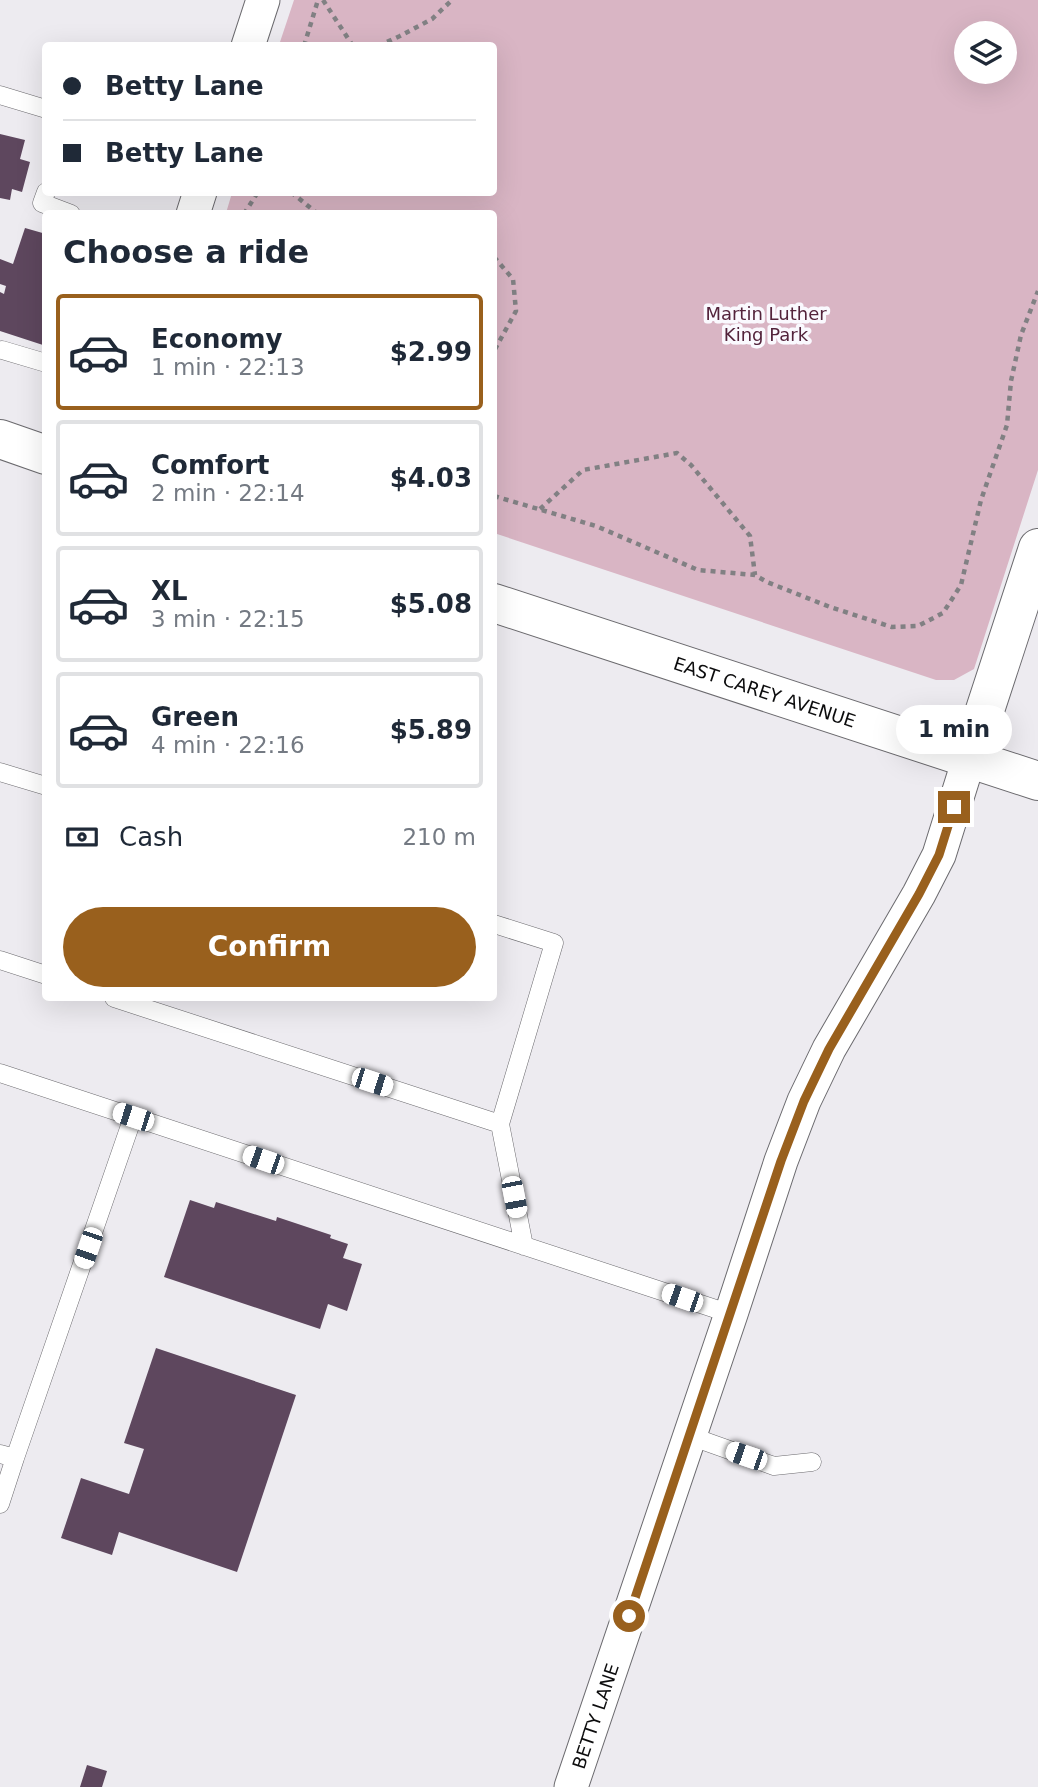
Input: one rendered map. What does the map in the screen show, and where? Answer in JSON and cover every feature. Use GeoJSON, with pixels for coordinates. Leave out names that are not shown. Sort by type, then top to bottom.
{"type":"FeatureCollection","features":[{"type":"Feature","properties":{"kind":"main road"},"geometry":{"type":"LineString","coordinates":[[0,439],[42,454]]}},
{"type":"Feature","properties":{"kind":"main road","name":"BETTY LANE"},"geometry":{"type":"LineString","coordinates":[[969,759],[1038,548]]}},
{"type":"Feature","properties":{"kind":"main road","name":"EAST CAREY AVENUE"},"geometry":{"type":"LineString","coordinates":[[497,604],[1038,781]]}},
{"type":"Feature","properties":{"kind":"street"},"geometry":{"type":"LineString","coordinates":[[249,42],[263,0]]}},
{"type":"Feature","properties":{"kind":"street","name":"BETTY LANE"},"geometry":{"type":"LineString","coordinates":[[571,1787],[781,1161],[804,1101],[829,1049],[939,855],[969,759]]}},
{"type":"Feature","properties":{"kind":"lane"},"geometry":{"type":"LineString","coordinates":[[0,94],[42,108]]}},
{"type":"Feature","properties":{"kind":"lane"},"geometry":{"type":"LineString","coordinates":[[45,196],[42,203],[60,210]]}},
{"type":"Feature","properties":{"kind":"lane"},"geometry":{"type":"LineString","coordinates":[[2,350],[42,362]]}},
{"type":"Feature","properties":{"kind":"lane"},"geometry":{"type":"LineString","coordinates":[[0,772],[42,785]]}},
{"type":"Feature","properties":{"kind":"lane"},"geometry":{"type":"LineString","coordinates":[[497,925],[554,943],[500,1124],[524,1246]]}},
{"type":"Feature","properties":{"kind":"lane"},"geometry":{"type":"LineString","coordinates":[[0,960],[42,974]]}},
{"type":"Feature","properties":{"kind":"lane"},"geometry":{"type":"LineString","coordinates":[[123,1001],[500,1124]]}},
{"type":"Feature","properties":{"kind":"lane"},"geometry":{"type":"LineString","coordinates":[[0,1073],[731,1314]]}},
{"type":"Feature","properties":{"kind":"lane"},"geometry":{"type":"LineString","coordinates":[[0,1504],[7,1456],[133,1117]]}},
{"type":"Feature","properties":{"kind":"lane"},"geometry":{"type":"LineString","coordinates":[[690,1436],[774,1466],[812,1462]]}},
{"type":"Feature","properties":{"kind":"path"},"geometry":{"type":"LineString","coordinates":[[305,42],[321,0]]}},
{"type":"Feature","properties":{"kind":"path"},"geometry":{"type":"LineString","coordinates":[[321,0],[350,42]]}},
{"type":"Feature","properties":{"kind":"path"},"geometry":{"type":"LineString","coordinates":[[387,42],[432,19],[453,0]]}},
{"type":"Feature","properties":{"kind":"path"},"geometry":{"type":"LineString","coordinates":[[296,196],[313,210]]}},
{"type":"Feature","properties":{"kind":"path"},"geometry":{"type":"LineString","coordinates":[[497,260],[513,279],[516,311],[497,347]]}},
{"type":"Feature","properties":{"kind":"path"},"geometry":{"type":"LineString","coordinates":[[497,497],[596,526],[698,570],[755,575],[830,607],[892,627],[918,626],[943,613],[961,585],[981,500],[1007,425],[1011,381],[1021,335],[1038,290]]}},
{"type":"Feature","properties":{"kind":"path"},"geometry":{"type":"LineString","coordinates":[[540,510],[583,470],[677,453],[691,465],[750,536],[755,575]]}},
{"type":"Feature","properties":{"kind":"green space","name":"Martin Luther King Park"},"geometry":{"type":"Polygon","coordinates":[[[294,0],[1038,0],[1038,470],[974,669],[954,680],[936,680],[497,534],[497,210],[227,210],[231,196],[497,196],[497,42],[280,42],[294,0]]]}},
{"type":"Feature","properties":{"kind":"building"},"geometry":{"type":"Polygon","coordinates":[[[0,134],[25,140],[20,159],[30,162],[22,192],[12,189],[10,200],[0,198],[0,134]]]}},
{"type":"Feature","properties":{"kind":"building"},"geometry":{"type":"Polygon","coordinates":[[[25,228],[42,233],[42,345],[0,331],[0,292],[4,294],[6,286],[0,284],[0,259],[13,264],[25,228]]]}},
{"type":"Feature","properties":{"kind":"building"},"geometry":{"type":"Polygon","coordinates":[[[190,1200],[214,1208],[216,1202],[276,1221],[277,1217],[331,1235],[330,1238],[348,1244],[343,1258],[362,1264],[347,1311],[328,1304],[320,1329],[164,1277],[190,1200]]]}},
{"type":"Feature","properties":{"kind":"building"},"geometry":{"type":"Polygon","coordinates":[[[156,1348],[296,1395],[237,1572],[119,1532],[112,1555],[61,1538],[81,1478],[129,1494],[144,1449],[124,1443],[156,1348]]]}},
{"type":"Feature","properties":{"kind":"building"},"geometry":{"type":"Polygon","coordinates":[[[87,1765],[107,1771],[102,1787],[80,1787],[87,1765]]]}},
{"type":"Feature","properties":{"kind":"route"},"geometry":{"type":"LineString","coordinates":[[629,1616],[781,1161],[804,1101],[829,1049],[939,855],[954,807]]}}]}
